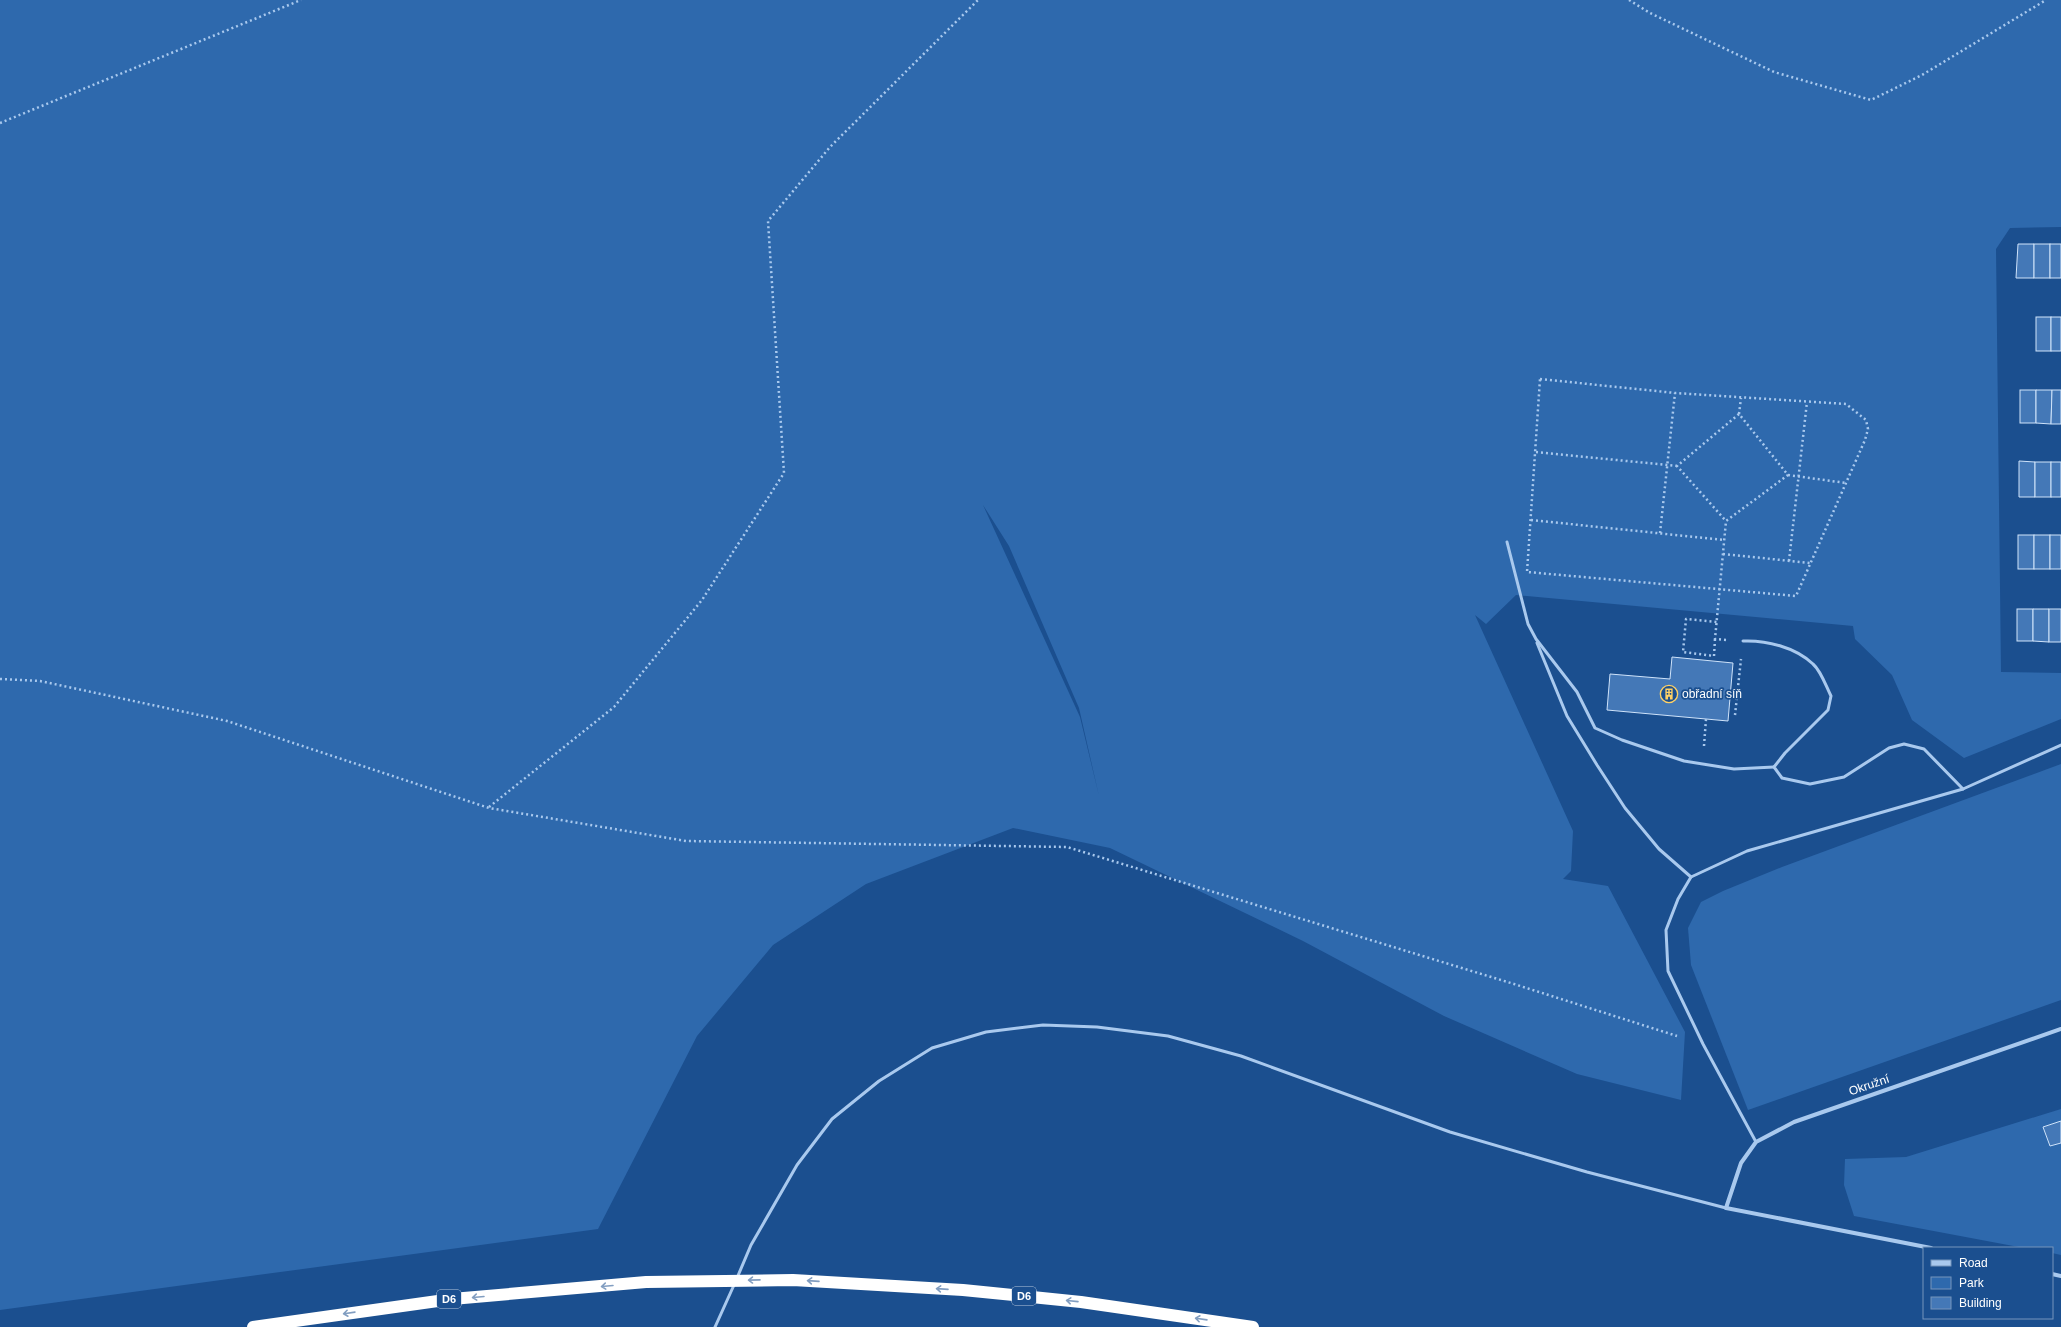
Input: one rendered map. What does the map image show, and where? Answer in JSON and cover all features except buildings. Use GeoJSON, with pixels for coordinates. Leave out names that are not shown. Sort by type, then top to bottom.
{"type":"FeatureCollection","features":[{"type":"Feature","properties":{"kind":"highway","name":"D6"},"geometry":{"type":"LineString","coordinates":[[253,1327],[452,1299],[646,1282],[793,1280],[987,1292],[1081,1302],[1253,1327]]}},
{"type":"Feature","properties":{"kind":"street","name":"Okružní"},"geometry":{"type":"LineString","coordinates":[[1726,1208],[1741,1163],[1756,1142],[1794,1122],[2061,1029]]}},
{"type":"Feature","properties":{"kind":"street"},"geometry":{"type":"LineString","coordinates":[[1726,1208],[1926,1247]]}},
{"type":"Feature","properties":{"kind":"lane"},"geometry":{"type":"LineString","coordinates":[[1507,542],[1528,624],[1536,639],[1567,716],[1626,808],[1659,849],[1691,877]]}},
{"type":"Feature","properties":{"kind":"lane"},"geometry":{"type":"LineString","coordinates":[[1536,639],[1577,692],[1595,728],[1684,761],[1734,769],[1774,767],[1785,753],[1828,710],[1831,696],[1814,664],[1798,653],[1777,645],[1755,640],[1743,641]]}},
{"type":"Feature","properties":{"kind":"lane"},"geometry":{"type":"LineString","coordinates":[[1774,767],[1782,778],[1810,784],[1844,777],[1889,748],[1904,744],[1924,749],[1962,789]]}},
{"type":"Feature","properties":{"kind":"lane"},"geometry":{"type":"LineString","coordinates":[[1756,1142],[1702,1044],[1668,971],[1666,930],[1678,899],[1691,877],[1747,851],[1962,789],[2061,745]]}},
{"type":"Feature","properties":{"kind":"lane"},"geometry":{"type":"LineString","coordinates":[[715,1327],[751,1245],[797,1166],[832,1118],[879,1081],[932,1048],[986,1032],[1043,1025],[1097,1027],[1168,1036],[1241,1056],[1450,1132],[1587,1172],[1726,1208]]}},
{"type":"Feature","properties":{"kind":"path"},"geometry":{"type":"LineString","coordinates":[[0,123],[301,0]]}},
{"type":"Feature","properties":{"kind":"path"},"geometry":{"type":"LineString","coordinates":[[488,808],[614,707],[702,600],[784,472],[768,221],[830,147],[978,0]]}},
{"type":"Feature","properties":{"kind":"path"},"geometry":{"type":"LineString","coordinates":[[1629,0],[1650,13],[1774,72],[1871,100],[1922,76],[2046,0]]}},
{"type":"Feature","properties":{"kind":"path"},"geometry":{"type":"LineString","coordinates":[[1540,379],[1675,393],[1846,404],[1866,420],[1868,429],[1865,440],[1796,596],[1527,572],[1540,379]]}},
{"type":"Feature","properties":{"kind":"path"},"geometry":{"type":"LineString","coordinates":[[1660,533],[1675,393]]}},
{"type":"Feature","properties":{"kind":"path"},"geometry":{"type":"LineString","coordinates":[[1677,466],[1739,414],[1741,398]]}},
{"type":"Feature","properties":{"kind":"path"},"geometry":{"type":"LineString","coordinates":[[1789,561],[1807,402]]}},
{"type":"Feature","properties":{"kind":"path"},"geometry":{"type":"LineString","coordinates":[[1739,414],[1788,475],[1846,483]]}},
{"type":"Feature","properties":{"kind":"path"},"geometry":{"type":"LineString","coordinates":[[1536,452],[1677,466],[1726,521]]}},
{"type":"Feature","properties":{"kind":"path"},"geometry":{"type":"LineString","coordinates":[[1717,622],[1686,619],[1683,652],[1714,656],[1726,521],[1788,475]]}},
{"type":"Feature","properties":{"kind":"path"},"geometry":{"type":"LineString","coordinates":[[1531,520],[1724,540]]}},
{"type":"Feature","properties":{"kind":"path"},"geometry":{"type":"LineString","coordinates":[[1723,554],[1810,563]]}},
{"type":"Feature","properties":{"kind":"path"},"geometry":{"type":"LineString","coordinates":[[1715,639],[1743,641],[1735,715]]}},
{"type":"Feature","properties":{"kind":"path"},"geometry":{"type":"LineString","coordinates":[[0,679],[40,681],[228,721],[488,808],[686,841],[1067,846],[1514,984],[1702,1044]]}},
{"type":"Feature","properties":{"kind":"path"},"geometry":{"type":"LineString","coordinates":[[1703,764],[1706,719]]}},
{"type":"Feature","properties":{"kind":"green space"},"geometry":{"type":"Polygon","coordinates":[[[0,0],[2061,0],[2061,227],[2010,228],[1996,249],[2001,672],[2061,673],[2061,719],[1964,758],[1912,720],[1892,675],[1855,639],[1853,626],[1516,595],[1486,624],[1475,615],[1573,831],[1571,871],[1563,879],[1608,886],[1685,1032],[1681,1100],[1577,1074],[1444,1016],[1303,941],[1110,848],[1013,828],[866,884],[773,945],[697,1036],[598,1229],[0,1310],[0,0]],[[983,505],[1080,717],[1099,796],[1079,708],[1009,546],[983,505]]]}},
{"type":"Feature","properties":{"kind":"green space"},"geometry":{"type":"Polygon","coordinates":[[[2061,764],[2061,1000],[1748,1110],[1691,965],[1688,928],[1701,902],[1723,891],[1782,867],[2061,764]]]}},
{"type":"Feature","properties":{"kind":"green space"},"geometry":{"type":"Polygon","coordinates":[[[2061,1109],[2061,1255],[2053,1253],[2053,1247],[2019,1247],[1854,1216],[1844,1185],[1845,1159],[1906,1157],[2061,1109]]]}},
{"type":"Feature","properties":{"kind":"place","name":"obřadní síň"},"geometry":{"type":"Point","coordinates":[1669,694]}}]}
